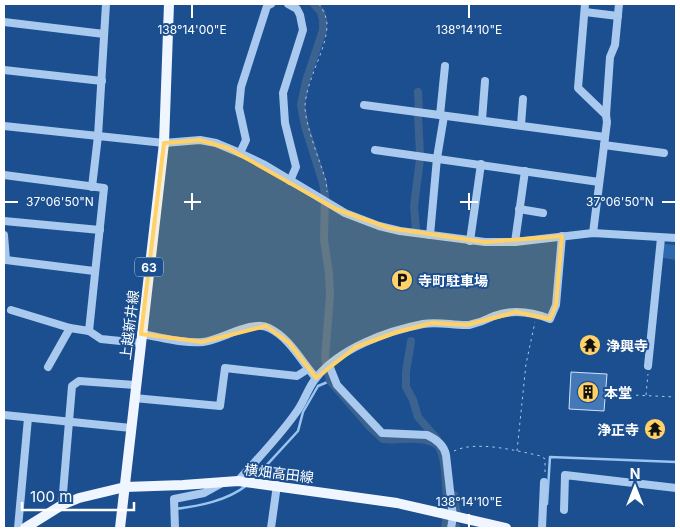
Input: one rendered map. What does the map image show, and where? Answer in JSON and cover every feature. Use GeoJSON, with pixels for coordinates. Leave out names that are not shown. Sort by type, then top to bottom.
{"type":"FeatureCollection","features":[{"type":"Feature","properties":{"kind":"main road","name":"上越新井線"},"geometry":{"type":"LineString","coordinates":[[120,528],[164,144],[169,4]]}},
{"type":"Feature","properties":{"kind":"main road","name":"横畑高田線"},"geometry":{"type":"LineString","coordinates":[[25,528],[62,505],[79,498],[125,487],[183,486],[238,481],[398,503],[506,528]]}},
{"type":"Feature","properties":{"kind":"street"},"geometry":{"type":"LineString","coordinates":[[92,187],[98,136],[106,4]]}},
{"type":"Feature","properties":{"kind":"street"},"geometry":{"type":"LineString","coordinates":[[240,153],[246,140],[239,108],[241,87],[270,4]]}},
{"type":"Feature","properties":{"kind":"street"},"geometry":{"type":"LineString","coordinates":[[288,4],[297,9],[303,30],[283,93],[285,124],[296,167],[290,180]]}},
{"type":"Feature","properties":{"kind":"street"},"geometry":{"type":"LineString","coordinates":[[593,233],[607,122],[610,57],[615,45],[619,4]]}},
{"type":"Feature","properties":{"kind":"street"},"geometry":{"type":"LineString","coordinates":[[606,115],[578,88],[585,8],[618,16]]}},
{"type":"Feature","properties":{"kind":"street"},"geometry":{"type":"LineString","coordinates":[[4,22],[104,34]]}},
{"type":"Feature","properties":{"kind":"street"},"geometry":{"type":"LineString","coordinates":[[430,235],[445,66]]}},
{"type":"Feature","properties":{"kind":"street"},"geometry":{"type":"LineString","coordinates":[[4,70],[102,81]]}},
{"type":"Feature","properties":{"kind":"street"},"geometry":{"type":"LineString","coordinates":[[482,120],[485,81]]}},
{"type":"Feature","properties":{"kind":"street"},"geometry":{"type":"LineString","coordinates":[[521,125],[523,99]]}},
{"type":"Feature","properties":{"kind":"street"},"geometry":{"type":"LineString","coordinates":[[364,105],[521,125],[664,153]]}},
{"type":"Feature","properties":{"kind":"street"},"geometry":{"type":"LineString","coordinates":[[4,126],[164,144],[200,140],[240,153],[345,213],[379,226],[430,235],[470,241],[515,242],[593,233],[676,238]]}},
{"type":"Feature","properties":{"kind":"street"},"geometry":{"type":"LineString","coordinates":[[375,150],[600,182]]}},
{"type":"Feature","properties":{"kind":"street"},"geometry":{"type":"LineString","coordinates":[[470,241],[481,164]]}},
{"type":"Feature","properties":{"kind":"street"},"geometry":{"type":"LineString","coordinates":[[515,242],[525,171]]}},
{"type":"Feature","properties":{"kind":"street"},"geometry":{"type":"LineString","coordinates":[[4,176],[104,188],[89,331]]}},
{"type":"Feature","properties":{"kind":"street"},"geometry":{"type":"LineString","coordinates":[[519,209],[543,213]]}},
{"type":"Feature","properties":{"kind":"street"},"geometry":{"type":"LineString","coordinates":[[4,221],[100,230]]}},
{"type":"Feature","properties":{"kind":"street"},"geometry":{"type":"LineString","coordinates":[[4,235],[6,260],[94,271]]}},
{"type":"Feature","properties":{"kind":"street"},"geometry":{"type":"LineString","coordinates":[[238,481],[297,412],[316,378],[329,365],[367,341],[423,324],[467,325],[505,313],[537,314],[550,319],[556,305],[562,236]]}},
{"type":"Feature","properties":{"kind":"street"},"geometry":{"type":"LineString","coordinates":[[648,366],[661,238]]}},
{"type":"Feature","properties":{"kind":"street"},"geometry":{"type":"LineString","coordinates":[[11,310],[70,328],[89,331],[101,339],[202,342],[254,326],[266,326],[289,343],[316,378]]}},
{"type":"Feature","properties":{"kind":"street"},"geometry":{"type":"LineString","coordinates":[[48,367],[70,328]]}},
{"type":"Feature","properties":{"kind":"street"},"geometry":{"type":"LineString","coordinates":[[329,365],[337,385],[382,433],[427,435],[438,442],[445,450],[453,517],[451,528]]}},
{"type":"Feature","properties":{"kind":"street"},"geometry":{"type":"LineString","coordinates":[[134,398],[220,406],[225,368],[297,376],[308,369]]}},
{"type":"Feature","properties":{"kind":"street"},"geometry":{"type":"LineString","coordinates":[[62,505],[72,386],[79,381],[135,385]]}},
{"type":"Feature","properties":{"kind":"street"},"geometry":{"type":"LineString","coordinates":[[4,416],[131,428]]}},
{"type":"Feature","properties":{"kind":"street"},"geometry":{"type":"LineString","coordinates":[[18,528],[28,418]]}},
{"type":"Feature","properties":{"kind":"street"},"geometry":{"type":"LineString","coordinates":[[564,510],[565,474],[676,488]]}},
{"type":"Feature","properties":{"kind":"street"},"geometry":{"type":"LineString","coordinates":[[175,528],[174,499],[204,493],[224,482]]}},
{"type":"Feature","properties":{"kind":"street"},"geometry":{"type":"LineString","coordinates":[[542,528],[544,482]]}},
{"type":"Feature","properties":{"kind":"street"},"geometry":{"type":"LineString","coordinates":[[271,528],[277,486]]}},
{"type":"Feature","properties":{"kind":"path"},"geometry":{"type":"LineString","coordinates":[[319,4],[325,14],[327,25],[309,84],[305,111],[326,181],[328,204]]}},
{"type":"Feature","properties":{"kind":"path"},"geometry":{"type":"LineString","coordinates":[[517,451],[526,364],[537,314]]}},
{"type":"Feature","properties":{"kind":"path"},"geometry":{"type":"LineString","coordinates":[[646,396],[648,366]]}},
{"type":"Feature","properties":{"kind":"path"},"geometry":{"type":"LineString","coordinates":[[610,394],[676,397]]}},
{"type":"Feature","properties":{"kind":"path"},"geometry":{"type":"LineString","coordinates":[[446,455],[460,448],[484,448],[517,451],[541,456],[545,459],[544,482]]}},
{"type":"Feature","properties":{"kind":"highlighted area"},"geometry":{"type":"Polygon","coordinates":[[[200,140],[228,148],[336,209],[389,228],[485,242],[562,236],[556,305],[550,319],[516,312],[467,325],[432,323],[397,332],[356,347],[316,378],[289,343],[266,326],[202,342],[141,334],[164,143],[200,140]]]}},
{"type":"Feature","properties":{"kind":"shaded area"},"geometry":{"type":"Polygon","coordinates":[[[664,244],[676,245],[676,260],[663,258],[664,244]]]}},
{"type":"Feature","properties":{"kind":"building","name":"本堂"},"geometry":{"type":"Polygon","coordinates":[[[571,372],[607,374],[604,411],[569,409],[571,372]]]}},
{"type":"Feature","properties":{"kind":"waterway"},"geometry":{"type":"LineString","coordinates":[[314,4],[321,12],[323,30],[306,81],[301,105],[305,126],[325,195],[324,240],[330,295],[325,358],[330,381],[370,427],[383,439],[423,440],[438,446],[442,453],[445,474],[447,499],[445,528]]}},
{"type":"Feature","properties":{"kind":"waterway"},"geometry":{"type":"LineString","coordinates":[[418,92],[419,111]]}},
{"type":"Feature","properties":{"kind":"waterway"},"geometry":{"type":"LineString","coordinates":[[418,115],[420,154]]}},
{"type":"Feature","properties":{"kind":"waterway"},"geometry":{"type":"LineString","coordinates":[[416,230],[414,206],[420,159]]}},
{"type":"Feature","properties":{"kind":"waterway"},"geometry":{"type":"LineString","coordinates":[[411,341],[406,372],[406,387],[413,400],[418,417],[437,439]]}},
{"type":"Feature","properties":{"kind":"waterway"},"geometry":{"type":"LineString","coordinates":[[253,480],[298,431],[303,412],[318,386],[330,381]]}},
{"type":"Feature","properties":{"kind":"waterway"},"geometry":{"type":"LineString","coordinates":[[547,504],[550,457],[676,462]]}},
{"type":"Feature","properties":{"kind":"waterway"},"geometry":{"type":"LineString","coordinates":[[175,509],[222,499],[247,485]]}},
{"type":"Feature","properties":{"kind":"waterway"},"geometry":{"type":"LineString","coordinates":[[454,495],[457,516]]}},
{"type":"Feature","properties":{"kind":"place","name":"寺町駐車場"},"geometry":{"type":"Point","coordinates":[402,280]}},
{"type":"Feature","properties":{"kind":"place","name":"浄興寺"},"geometry":{"type":"Point","coordinates":[590,345]}},
{"type":"Feature","properties":{"kind":"place","name":"本堂"},"geometry":{"type":"Point","coordinates":[588,392]}},
{"type":"Feature","properties":{"kind":"place","name":"浄正寺"},"geometry":{"type":"Point","coordinates":[655,429]}}]}
